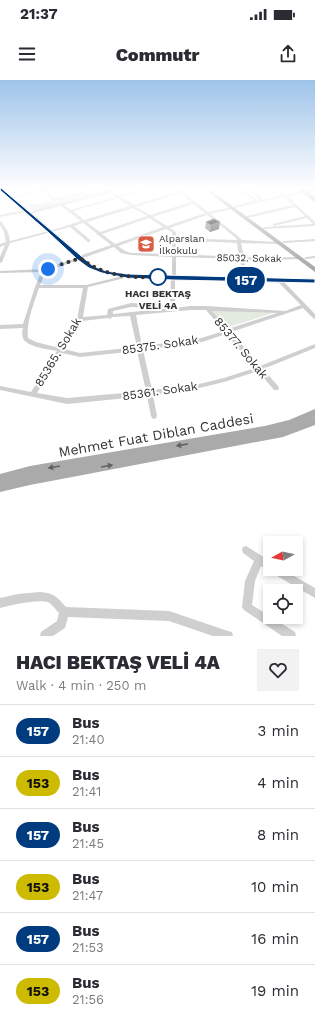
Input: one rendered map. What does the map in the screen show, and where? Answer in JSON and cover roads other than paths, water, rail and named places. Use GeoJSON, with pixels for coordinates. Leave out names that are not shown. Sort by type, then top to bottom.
{"type":"FeatureCollection","features":[{"type":"Feature","properties":{"kind":"main road"},"geometry":{"type":"LineString","coordinates":[[30,215],[54,231]]}},
{"type":"Feature","properties":{"kind":"main road"},"geometry":{"type":"LineString","coordinates":[[36,215],[91,267],[104,272],[127,276],[315,278]]}},
{"type":"Feature","properties":{"kind":"main road"},"geometry":{"type":"LineString","coordinates":[[242,215],[277,243],[315,270]]}},
{"type":"Feature","properties":{"kind":"main road"},"geometry":{"type":"LineString","coordinates":[[245,215],[264,227],[315,265]]}},
{"type":"Feature","properties":{"kind":"main road"},"geometry":{"type":"LineString","coordinates":[[82,257],[95,265],[114,272],[281,282],[315,281]]}},
{"type":"Feature","properties":{"kind":"main road","name":"Mehmet Fuat Diblan Caddesi"},"geometry":{"type":"LineString","coordinates":[[0,479],[30,471],[265,430],[291,423],[315,413]]}},
{"type":"Feature","properties":{"kind":"main road","name":"Mehmet Fuat Diblan Caddesi"},"geometry":{"type":"LineString","coordinates":[[0,487],[30,480],[283,433],[315,420]]}},
{"type":"Feature","properties":{"kind":"street","name":"85032. Sokak"},"geometry":{"type":"LineString","coordinates":[[75,215],[123,252],[131,254],[241,258],[299,258]]}},
{"type":"Feature","properties":{"kind":"street"},"geometry":{"type":"LineString","coordinates":[[0,246],[107,215]]}},
{"type":"Feature","properties":{"kind":"street"},"geometry":{"type":"LineString","coordinates":[[147,215],[174,232],[172,308]]}},
{"type":"Feature","properties":{"kind":"street"},"geometry":{"type":"LineString","coordinates":[[98,234],[156,215]]}},
{"type":"Feature","properties":{"kind":"street"},"geometry":{"type":"LineString","coordinates":[[0,272],[44,270],[205,215]]}},
{"type":"Feature","properties":{"kind":"street"},"geometry":{"type":"LineString","coordinates":[[209,215],[237,237],[245,277]]}},
{"type":"Feature","properties":{"kind":"street"},"geometry":{"type":"LineString","coordinates":[[248,217],[257,215]]}},
{"type":"Feature","properties":{"kind":"street"},"geometry":{"type":"LineString","coordinates":[[305,215],[315,224]]}},
{"type":"Feature","properties":{"kind":"street"},"geometry":{"type":"LineString","coordinates":[[264,227],[307,217]]}},
{"type":"Feature","properties":{"kind":"street"},"geometry":{"type":"LineString","coordinates":[[0,223],[6,232],[8,244],[0,262]]}},
{"type":"Feature","properties":{"kind":"street"},"geometry":{"type":"LineString","coordinates":[[264,227],[315,224]]}},
{"type":"Feature","properties":{"kind":"street"},"geometry":{"type":"LineString","coordinates":[[71,226],[88,241]]}},
{"type":"Feature","properties":{"kind":"street"},"geometry":{"type":"LineString","coordinates":[[174,239],[277,243]]}},
{"type":"Feature","properties":{"kind":"street"},"geometry":{"type":"LineString","coordinates":[[284,242],[315,240]]}},
{"type":"Feature","properties":{"kind":"street"},"geometry":{"type":"LineString","coordinates":[[306,258],[315,257]]}},
{"type":"Feature","properties":{"kind":"street"},"geometry":{"type":"LineString","coordinates":[[0,327],[26,326],[37,287],[44,270]]}},
{"type":"Feature","properties":{"kind":"street"},"geometry":{"type":"LineString","coordinates":[[37,287],[86,286],[127,276]]}},
{"type":"Feature","properties":{"kind":"street"},"geometry":{"type":"LineString","coordinates":[[281,282],[315,317]]}},
{"type":"Feature","properties":{"kind":"street","name":"85365. Sokak"},"geometry":{"type":"LineString","coordinates":[[33,394],[80,319],[86,286]]}},
{"type":"Feature","properties":{"kind":"street"},"geometry":{"type":"LineString","coordinates":[[110,317],[110,310],[131,305],[288,312]]}},
{"type":"Feature","properties":{"kind":"street","name":"85375. Sokak"},"geometry":{"type":"LineString","coordinates":[[26,326],[25,336],[28,341],[34,344],[80,355],[199,341],[304,306]]}},
{"type":"Feature","properties":{"kind":"street"},"geometry":{"type":"LineString","coordinates":[[80,319],[133,315],[172,308]]}},
{"type":"Feature","properties":{"kind":"street","name":"85377. Sokak"},"geometry":{"type":"LineString","coordinates":[[207,308],[258,369],[276,388]]}},
{"type":"Feature","properties":{"kind":"street"},"geometry":{"type":"LineString","coordinates":[[133,315],[154,416]]}},
{"type":"Feature","properties":{"kind":"street","name":"85361. Sokak"},"geometry":{"type":"LineString","coordinates":[[0,388],[66,401],[149,393],[224,380],[258,369],[315,346]]}},
{"type":"Feature","properties":{"kind":"street"},"geometry":{"type":"LineString","coordinates":[[246,550],[263,563]]}},
{"type":"Feature","properties":{"kind":"street"},"geometry":{"type":"LineString","coordinates":[[259,561],[250,581],[248,607],[291,636]]}},
{"type":"Feature","properties":{"kind":"street"},"geometry":{"type":"LineString","coordinates":[[285,576],[315,593]]}},
{"type":"Feature","properties":{"kind":"street"},"geometry":{"type":"LineString","coordinates":[[0,603],[22,598],[50,598],[64,612],[169,616],[228,636]]}},
{"type":"Feature","properties":{"kind":"street"},"geometry":{"type":"LineString","coordinates":[[45,636],[61,624],[64,612]]}},
{"type":"Feature","properties":{"kind":"place","name":"Alparslan İlkokulu"},"geometry":{"type":"Point","coordinates":[146,244]}},
{"type":"Feature","properties":{"kind":"place","name":"HACI BEKTAŞ VELİ 4A"},"geometry":{"type":"Point","coordinates":[158,277]}}]}
